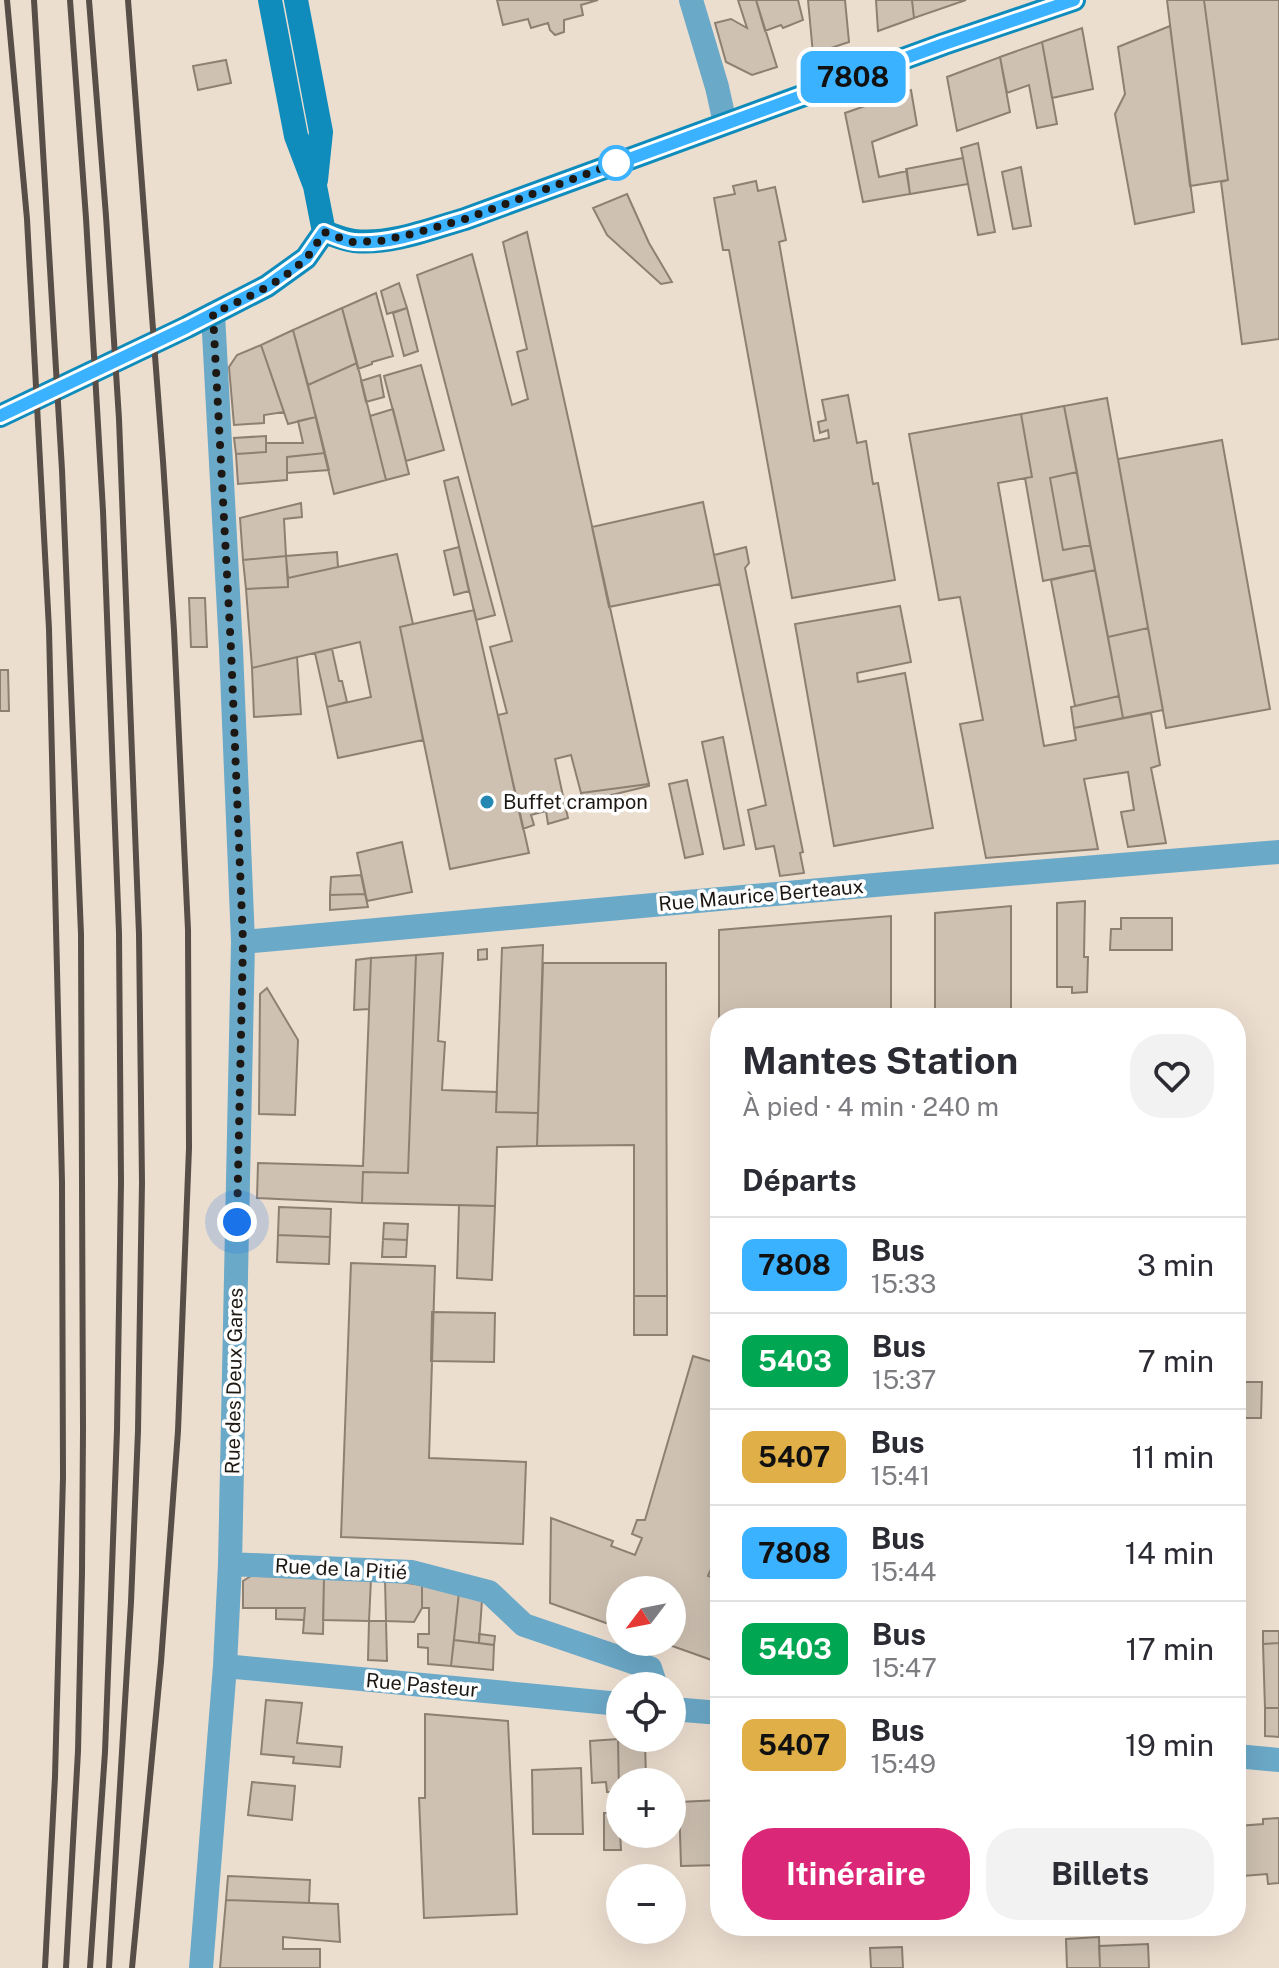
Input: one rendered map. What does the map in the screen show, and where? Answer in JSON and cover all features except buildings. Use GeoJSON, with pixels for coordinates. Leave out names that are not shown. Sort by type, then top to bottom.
{"type":"FeatureCollection","features":[{"type":"Feature","properties":{"kind":"main road"},"geometry":{"type":"LineString","coordinates":[[3,414],[267,286],[306,258],[324,232],[315,186],[296,136],[270,0]]}},
{"type":"Feature","properties":{"kind":"main road"},"geometry":{"type":"LineString","coordinates":[[296,0],[321,132],[315,186]]}},
{"type":"Feature","properties":{"kind":"main road"},"geometry":{"type":"LineString","coordinates":[[324,232],[352,242],[380,241],[465,219],[944,44],[1074,0]]}},
{"type":"Feature","properties":{"kind":"street"},"geometry":{"type":"LineString","coordinates":[[691,0],[725,123]]}},
{"type":"Feature","properties":{"kind":"street","name":"Rue des Deux Gares"},"geometry":{"type":"LineString","coordinates":[[201,1968],[230,1564],[243,942],[213,314]]}},
{"type":"Feature","properties":{"kind":"street","name":"Rue Maurice Berteaux"},"geometry":{"type":"LineString","coordinates":[[243,942],[1279,852]]}},
{"type":"Feature","properties":{"kind":"street","name":"Rue de la Pitié"},"geometry":{"type":"LineString","coordinates":[[230,1564],[412,1572],[489,1592],[524,1625],[650,1668],[651,1672]]}},
{"type":"Feature","properties":{"kind":"street","name":"Rue Pasteur"},"geometry":{"type":"LineString","coordinates":[[225,1666],[606,1703]]}},
{"type":"Feature","properties":{"kind":"street"},"geometry":{"type":"LineString","coordinates":[[686,1710],[710,1712]]}},
{"type":"Feature","properties":{"kind":"street"},"geometry":{"type":"LineString","coordinates":[[1246,1757],[1279,1760]]}},
{"type":"Feature","properties":{"kind":"railway"},"geometry":{"type":"LineString","coordinates":[[7,0],[27,219],[49,629],[62,1182],[63,1477],[55,1777],[45,1968]]}},
{"type":"Feature","properties":{"kind":"railway"},"geometry":{"type":"LineString","coordinates":[[34,0],[62,470],[81,934],[82,1573],[78,1751],[66,1968]]}},
{"type":"Feature","properties":{"kind":"railway"},"geometry":{"type":"LineString","coordinates":[[70,0],[103,511],[119,933],[121,1182],[117,1430],[105,1752],[90,1968]]}},
{"type":"Feature","properties":{"kind":"railway"},"geometry":{"type":"LineString","coordinates":[[89,0],[119,419],[139,934],[142,1182],[138,1431],[131,1602],[109,1968]]}},
{"type":"Feature","properties":{"kind":"railway"},"geometry":{"type":"LineString","coordinates":[[128,0],[174,630],[188,930],[189,1148],[178,1431],[161,1662],[132,1968]]}},
{"type":"Feature","properties":{"kind":"bus line","name":"7808"},"geometry":{"type":"LineString","coordinates":[[0,416],[267,286],[306,258],[324,232],[352,242],[380,241],[465,219],[944,44],[1074,0]]}},
{"type":"Feature","properties":{"kind":"place","name":"Buffet crampon"},"geometry":{"type":"Point","coordinates":[487,802]}},
{"type":"Feature","properties":{"kind":"route"},"geometry":{"type":"LineString","coordinates":[[237,1222],[243,942],[213,314],[288,272],[306,258],[324,232],[352,242],[380,241],[412,234],[465,219],[616,163]]}}]}
